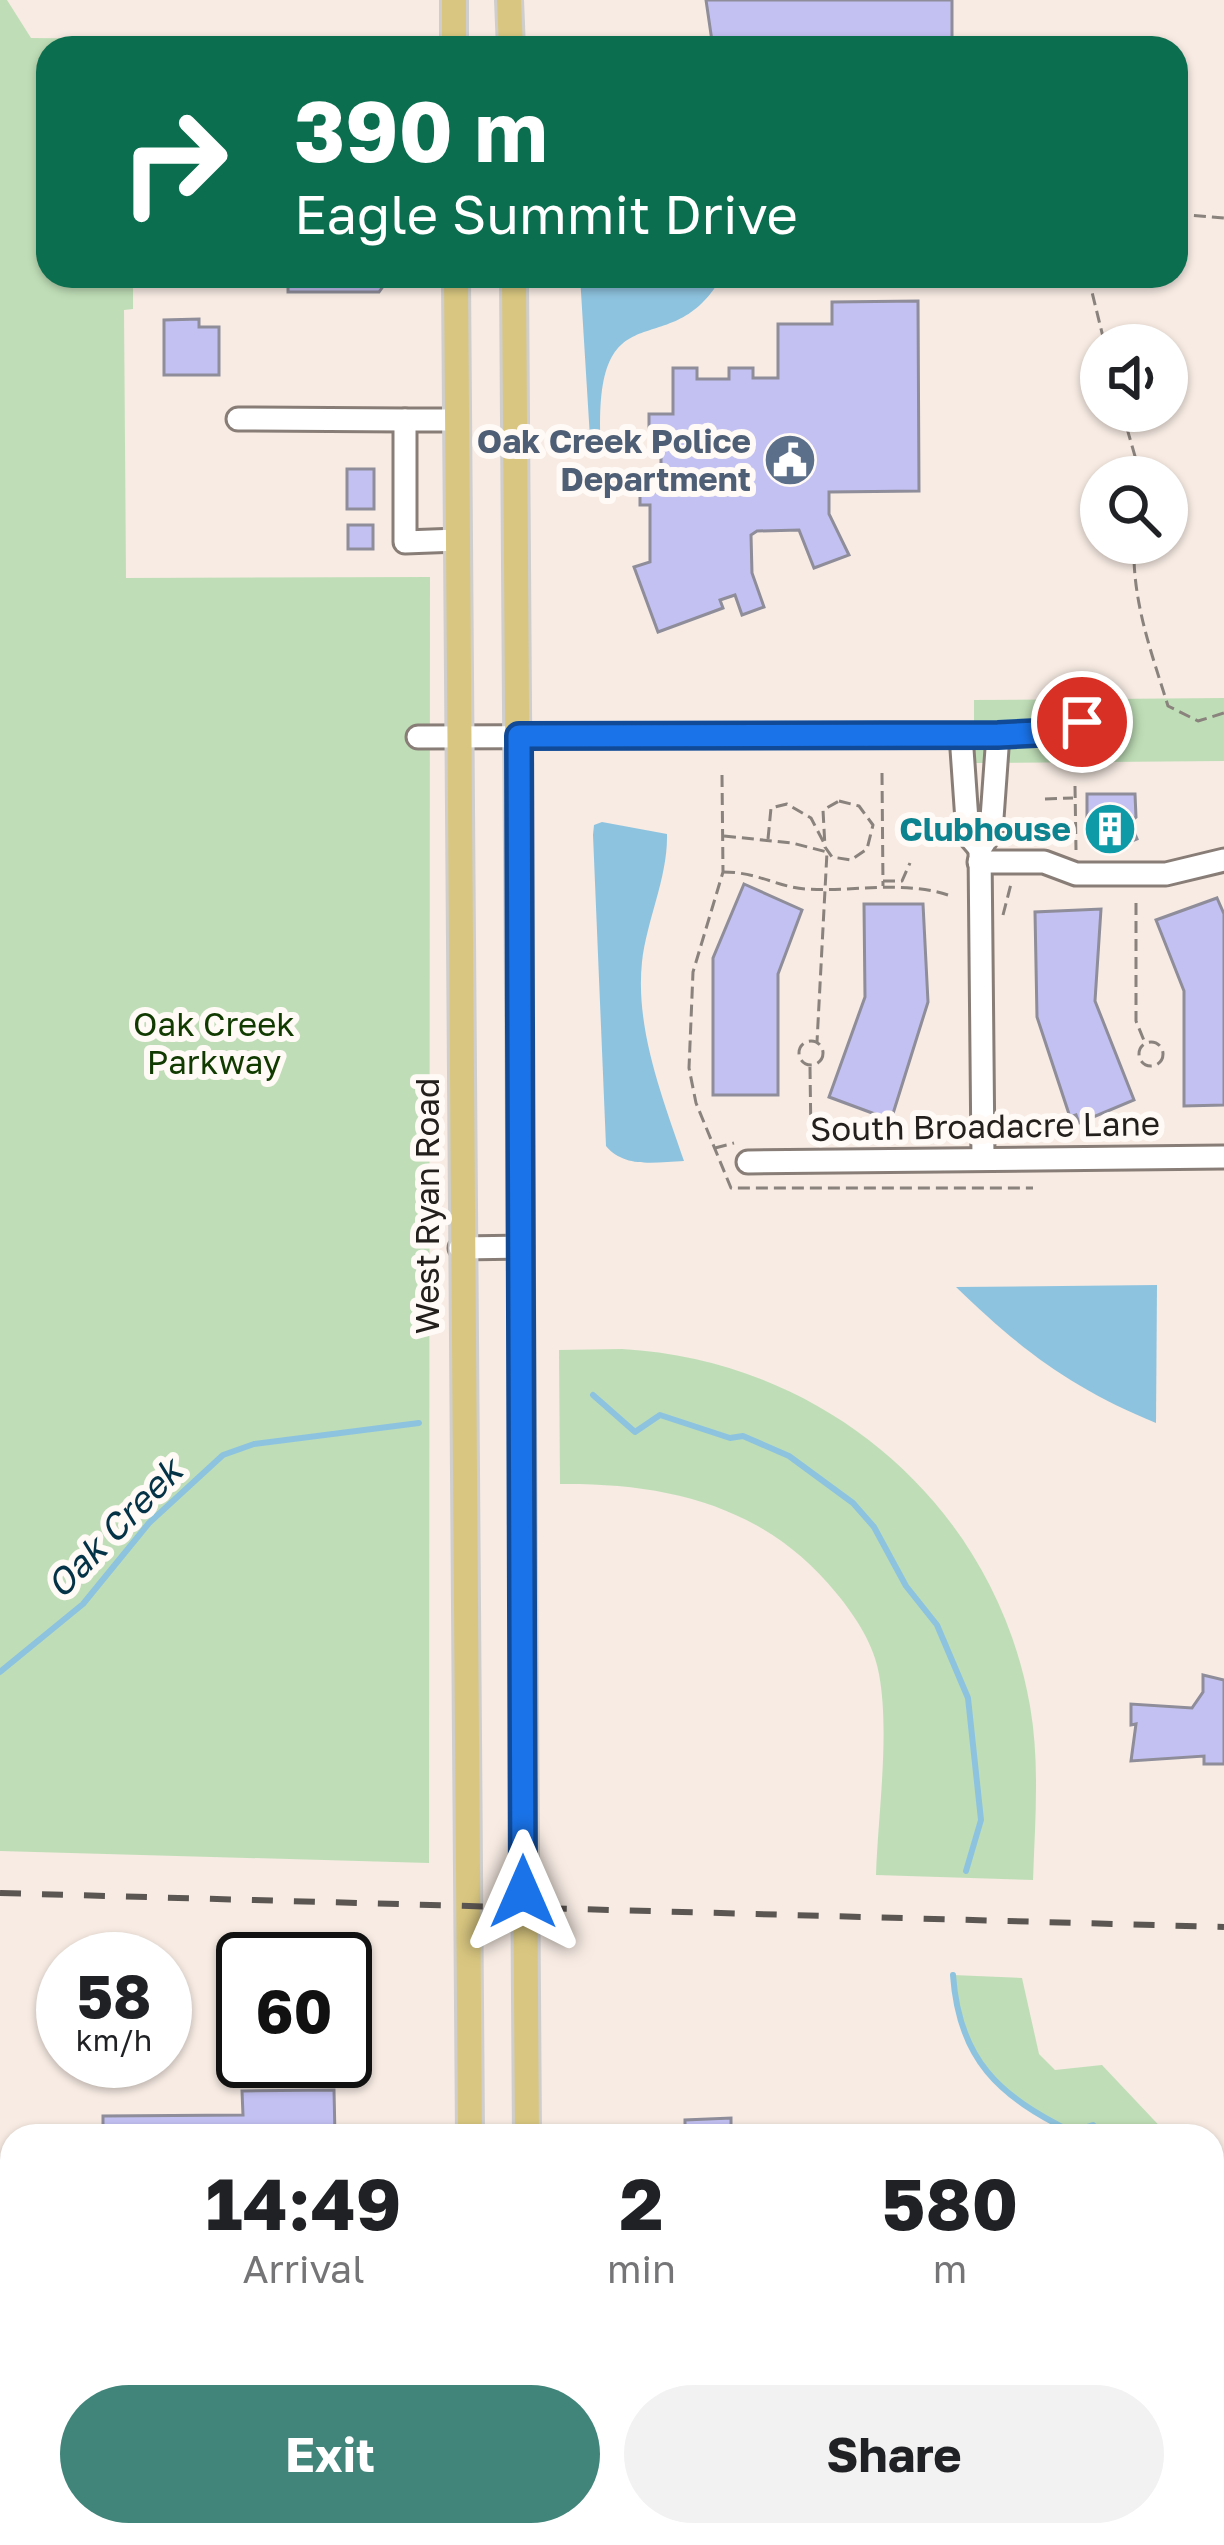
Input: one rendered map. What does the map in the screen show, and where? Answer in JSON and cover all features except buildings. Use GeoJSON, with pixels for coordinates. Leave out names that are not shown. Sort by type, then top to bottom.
{"type":"FeatureCollection","features":[{"type":"Feature","properties":{"kind":"main road"},"geometry":{"type":"LineString","coordinates":[[454,0],[454,36]]}},
{"type":"Feature","properties":{"kind":"main road"},"geometry":{"type":"LineString","coordinates":[[509,0],[510,36]]}},
{"type":"Feature","properties":{"kind":"main road","name":"West Ryan Road"},"geometry":{"type":"LineString","coordinates":[[456,288],[470,2124]]}},
{"type":"Feature","properties":{"kind":"main road"},"geometry":{"type":"LineString","coordinates":[[514,288],[527,2124]]}},
{"type":"Feature","properties":{"kind":"street"},"geometry":{"type":"LineString","coordinates":[[238,419],[458,420]]}},
{"type":"Feature","properties":{"kind":"street"},"geometry":{"type":"LineString","coordinates":[[406,420],[405,542],[458,540]]}},
{"type":"Feature","properties":{"kind":"street"},"geometry":{"type":"LineString","coordinates":[[418,737],[998,735],[1057,732],[1082,722]]}},
{"type":"Feature","properties":{"kind":"street"},"geometry":{"type":"LineString","coordinates":[[961,735],[968,835],[980,855]]}},
{"type":"Feature","properties":{"kind":"street"},"geometry":{"type":"LineString","coordinates":[[982,1158],[980,855],[992,832],[998,735]]}},
{"type":"Feature","properties":{"kind":"street"},"geometry":{"type":"LineString","coordinates":[[980,855],[1044,862],[1076,874],[1166,874],[1224,860]]}},
{"type":"Feature","properties":{"kind":"street","name":"South Broadacre Lane"},"geometry":{"type":"LineString","coordinates":[[741,1152],[1224,1157]]}},
{"type":"Feature","properties":{"kind":"street"},"geometry":{"type":"LineString","coordinates":[[460,1248],[522,1247]]}},
{"type":"Feature","properties":{"kind":"path"},"geometry":{"type":"LineString","coordinates":[[1188,215],[1224,218]]}},
{"type":"Feature","properties":{"kind":"path"},"geometry":{"type":"LineString","coordinates":[[1091,288],[1101,324]]}},
{"type":"Feature","properties":{"kind":"path"},"geometry":{"type":"LineString","coordinates":[[1133,564],[1143,627],[1168,706],[1198,721],[1224,713]]}},
{"type":"Feature","properties":{"kind":"path"},"geometry":{"type":"LineString","coordinates":[[882,773],[883,885]]}},
{"type":"Feature","properties":{"kind":"path"},"geometry":{"type":"LineString","coordinates":[[722,775],[723,872],[698,946],[689,1006],[691,1088],[713,1148],[736,1191],[1034,1188]]}},
{"type":"Feature","properties":{"kind":"path"},"geometry":{"type":"LineString","coordinates":[[1075,786],[1076,854]]}},
{"type":"Feature","properties":{"kind":"path"},"geometry":{"type":"LineString","coordinates":[[1045,799],[1075,798]]}},
{"type":"Feature","properties":{"kind":"path"},"geometry":{"type":"LineString","coordinates":[[768,841],[771,808],[778,804],[800,810],[817,827],[826,850],[838,860],[856,858],[867,849],[873,829],[863,809],[846,802],[826,807],[826,850],[822,1024],[817,1042],[822,1056],[810,1065]]}},
{"type":"Feature","properties":{"kind":"path"},"geometry":{"type":"LineString","coordinates":[[817,827],[825,822]]}},
{"type":"Feature","properties":{"kind":"path"},"geometry":{"type":"LineString","coordinates":[[873,829],[883,829]]}},
{"type":"Feature","properties":{"kind":"path"},"geometry":{"type":"LineString","coordinates":[[724,836],[826,850]]}},
{"type":"Feature","properties":{"kind":"path"},"geometry":{"type":"LineString","coordinates":[[893,884],[902,881],[910,863]]}},
{"type":"Feature","properties":{"kind":"path"},"geometry":{"type":"LineString","coordinates":[[723,872],[755,872],[800,889],[893,884],[948,895]]}},
{"type":"Feature","properties":{"kind":"path"},"geometry":{"type":"LineString","coordinates":[[1002,918],[1011,898],[1011,875]]}},
{"type":"Feature","properties":{"kind":"path"},"geometry":{"type":"LineString","coordinates":[[1136,903],[1136,1022],[1144,1043],[1140,1060],[1157,1064],[1161,1047],[1144,1043]]}},
{"type":"Feature","properties":{"kind":"path"},"geometry":{"type":"LineString","coordinates":[[810,1065],[800,1060],[799,1048],[808,1041],[817,1042]]}},
{"type":"Feature","properties":{"kind":"path"},"geometry":{"type":"LineString","coordinates":[[810,1065],[811,1142]]}},
{"type":"Feature","properties":{"kind":"path"},"geometry":{"type":"LineString","coordinates":[[713,1148],[741,1152]]}},
{"type":"Feature","properties":{"kind":"green space","name":"Oak Creek Parkway"},"geometry":{"type":"Polygon","coordinates":[[[0,0],[7,0],[31,38],[36,38],[36,288],[133,288],[133,309],[124,310],[126,578],[430,577],[429,1863],[0,1851],[0,0]]]}},
{"type":"Feature","properties":{"kind":"green space"},"geometry":{"type":"Polygon","coordinates":[[[1224,698],[1224,761],[974,763],[974,700],[1224,698]]]}},
{"type":"Feature","properties":{"kind":"green space"},"geometry":{"type":"Polygon","coordinates":[[[622,1349],[696,1359],[766,1381],[831,1414],[889,1456],[939,1508],[980,1567],[1011,1633],[1030,1706],[1036,1771],[1033,1880],[876,1875],[883,1747],[879,1674],[857,1622],[809,1564],[747,1520],[713,1506],[639,1488],[560,1484],[559,1350],[622,1349]]]}},
{"type":"Feature","properties":{"kind":"green space"},"geometry":{"type":"Polygon","coordinates":[[[953,1975],[1022,1978],[1039,2054],[1055,2070],[1102,2065],[1158,2124],[1057,2124],[1046,2118],[987,2072],[974,2053],[957,2005],[953,1975]]]}},
{"type":"Feature","properties":{"kind":"water"},"geometry":{"type":"Polygon","coordinates":[[[581,288],[713,288],[680,319],[622,344],[609,362],[602,394],[601,445],[590,438],[581,288]]]}},
{"type":"Feature","properties":{"kind":"water"},"geometry":{"type":"Polygon","coordinates":[[[602,822],[667,834],[641,987],[652,1063],[684,1161],[632,1161],[606,1146],[593,835],[594,825],[602,822]]]}},
{"type":"Feature","properties":{"kind":"water"},"geometry":{"type":"Polygon","coordinates":[[[1157,1285],[1156,1423],[1048,1366],[956,1287],[1157,1285]]]}},
{"type":"Feature","properties":{"kind":"waterway","name":"Oak Creek"},"geometry":{"type":"LineString","coordinates":[[593,1395],[635,1432],[660,1415],[730,1438],[743,1436],[789,1456],[853,1503],[874,1527],[906,1586],[937,1625],[968,1698],[981,1820],[966,1871]]}},
{"type":"Feature","properties":{"kind":"waterway","name":"Oak Creek"},"geometry":{"type":"LineString","coordinates":[[0,1672],[83,1604],[149,1523],[223,1455],[254,1444],[419,1423]]}},
{"type":"Feature","properties":{"kind":"waterway","name":"Oak Creek"},"geometry":{"type":"LineString","coordinates":[[953,1975],[964,2030],[987,2072],[1023,2104],[1057,2124]]}},
{"type":"Feature","properties":{"kind":"railway"},"geometry":{"type":"LineString","coordinates":[[0,1893],[1224,1927]]}},
{"type":"Feature","properties":{"kind":"place","name":"Oak Creek Police Department"},"geometry":{"type":"Point","coordinates":[790,460]}},
{"type":"Feature","properties":{"kind":"place","name":"Clubhouse"},"geometry":{"type":"Point","coordinates":[1110,829]}},
{"type":"Feature","properties":{"kind":"route"},"geometry":{"type":"LineString","coordinates":[[523,1892],[519,736],[998,735],[1057,732],[1082,722]]}}]}
